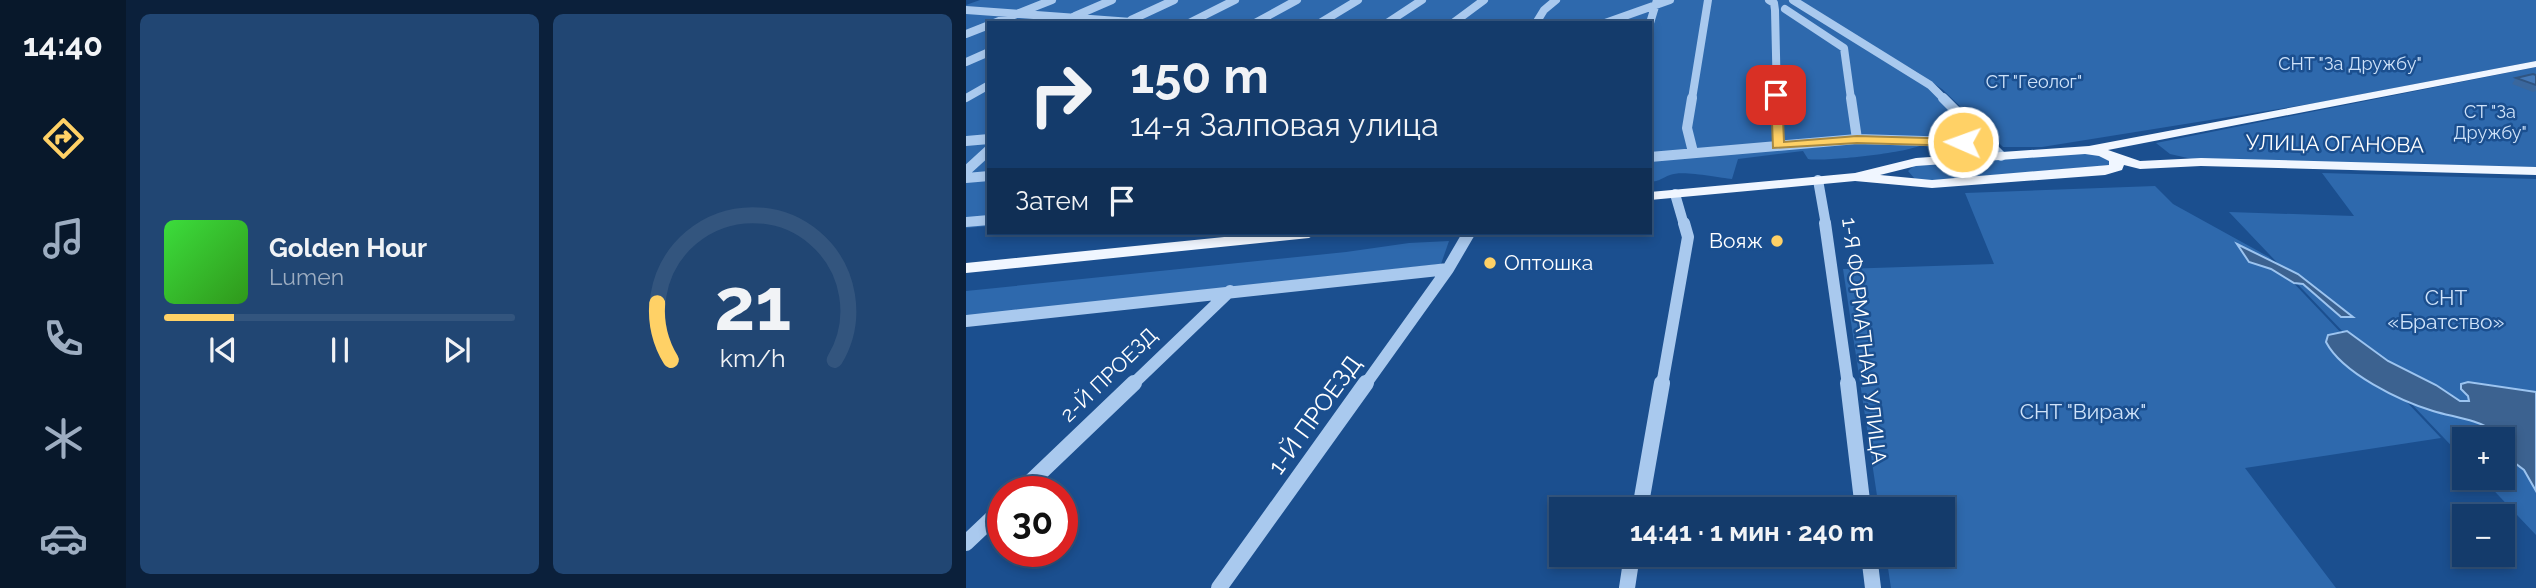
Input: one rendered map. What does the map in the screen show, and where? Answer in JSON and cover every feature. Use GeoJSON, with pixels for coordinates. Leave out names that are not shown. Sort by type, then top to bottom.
{"type":"FeatureCollection","features":[{"type":"Feature","properties":{"kind":"main road"},"geometry":{"type":"LineString","coordinates":[[2105,171],[2117,167],[2116,153],[2536,64]]}},
{"type":"Feature","properties":{"kind":"main road","name":"УЛИЦА ОГАНОВА"},"geometry":{"type":"LineString","coordinates":[[1855,177],[1907,164],[2085,150],[2116,153],[2140,165],[2174,163],[2536,171]]}},
{"type":"Feature","properties":{"kind":"main road","name":"УЛИЦА ОГАНОВА"},"geometry":{"type":"LineString","coordinates":[[1855,177],[1932,184],[2155,169],[2174,163]]}},
{"type":"Feature","properties":{"kind":"main road"},"geometry":{"type":"LineString","coordinates":[[1907,164],[1902,172],[1916,182]]}},
{"type":"Feature","properties":{"kind":"main road"},"geometry":{"type":"LineString","coordinates":[[1652,196],[1855,177]]}},
{"type":"Feature","properties":{"kind":"main road"},"geometry":{"type":"LineString","coordinates":[[966,268],[1289,235]]}},
{"type":"Feature","properties":{"kind":"street"},"geometry":{"type":"LineString","coordinates":[[966,9],[985,0]]}},
{"type":"Feature","properties":{"kind":"street"},"geometry":{"type":"LineString","coordinates":[[999,21],[1052,0]]}},
{"type":"Feature","properties":{"kind":"street"},"geometry":{"type":"LineString","coordinates":[[1064,21],[1112,0]]}},
{"type":"Feature","properties":{"kind":"street"},"geometry":{"type":"LineString","coordinates":[[1128,21],[1174,0]]}},
{"type":"Feature","properties":{"kind":"street"},"geometry":{"type":"LineString","coordinates":[[1193,21],[1235,0]]}},
{"type":"Feature","properties":{"kind":"street"},"geometry":{"type":"LineString","coordinates":[[1259,21],[1297,0]]}},
{"type":"Feature","properties":{"kind":"street"},"geometry":{"type":"LineString","coordinates":[[1323,21],[1358,0]]}},
{"type":"Feature","properties":{"kind":"street"},"geometry":{"type":"LineString","coordinates":[[1390,21],[1422,0]]}},
{"type":"Feature","properties":{"kind":"street"},"geometry":{"type":"LineString","coordinates":[[1456,21],[1483,0]]}},
{"type":"Feature","properties":{"kind":"street"},"geometry":{"type":"LineString","coordinates":[[1537,21],[1544,10],[1556,0]]}},
{"type":"Feature","properties":{"kind":"street"},"geometry":{"type":"LineString","coordinates":[[1610,21],[1656,2],[1670,0]]}},
{"type":"Feature","properties":{"kind":"street"},"geometry":{"type":"LineString","coordinates":[[1693,152],[1686,128],[1708,0]]}},
{"type":"Feature","properties":{"kind":"street"},"geometry":{"type":"LineString","coordinates":[[1769,0],[1774,3],[1775,10],[1778,146]]}},
{"type":"Feature","properties":{"kind":"street"},"geometry":{"type":"LineString","coordinates":[[1793,0],[1930,85],[2001,156]]}},
{"type":"Feature","properties":{"kind":"street"},"geometry":{"type":"LineString","coordinates":[[1651,21],[1656,2]]}},
{"type":"Feature","properties":{"kind":"street"},"geometry":{"type":"LineString","coordinates":[[966,9],[1112,21]]}},
{"type":"Feature","properties":{"kind":"street"},"geometry":{"type":"LineString","coordinates":[[1786,9],[1844,48],[1857,139]]}},
{"type":"Feature","properties":{"kind":"street"},"geometry":{"type":"LineString","coordinates":[[966,34],[987,26]]}},
{"type":"Feature","properties":{"kind":"street"},"geometry":{"type":"LineString","coordinates":[[966,62],[987,53]]}},
{"type":"Feature","properties":{"kind":"street"},"geometry":{"type":"LineString","coordinates":[[966,98],[987,86]]}},
{"type":"Feature","properties":{"kind":"street"},"geometry":{"type":"LineString","coordinates":[[966,141],[987,139]]}},
{"type":"Feature","properties":{"kind":"street"},"geometry":{"type":"LineString","coordinates":[[1652,157],[1857,139],[1990,143]]}},
{"type":"Feature","properties":{"kind":"street"},"geometry":{"type":"LineString","coordinates":[[966,171],[987,152]]}},
{"type":"Feature","properties":{"kind":"street"},"geometry":{"type":"LineString","coordinates":[[966,178],[987,176]]}},
{"type":"Feature","properties":{"kind":"street","name":"1-Я ФОРМАТНАЯ УЛИЦА"},"geometry":{"type":"LineString","coordinates":[[1818,180],[1834,273],[1862,497]]}},
{"type":"Feature","properties":{"kind":"street"},"geometry":{"type":"LineString","coordinates":[[1642,497],[1688,237],[1675,194]]}},
{"type":"Feature","properties":{"kind":"street"},"geometry":{"type":"LineString","coordinates":[[966,222],[987,220]]}},
{"type":"Feature","properties":{"kind":"street","name":"1-Й ПРОЕЗД"},"geometry":{"type":"LineString","coordinates":[[1219,588],[1448,269],[1468,235]]}},
{"type":"Feature","properties":{"kind":"street"},"geometry":{"type":"LineString","coordinates":[[966,321],[1448,269]]}},
{"type":"Feature","properties":{"kind":"street","name":"2-Й ПРОЕЗД"},"geometry":{"type":"LineString","coordinates":[[1037,476],[1230,291]]}},
{"type":"Feature","properties":{"kind":"street"},"geometry":{"type":"LineString","coordinates":[[966,543],[987,523]]}},
{"type":"Feature","properties":{"kind":"street"},"geometry":{"type":"LineString","coordinates":[[1626,588],[1630,567]]}},
{"type":"Feature","properties":{"kind":"street"},"geometry":{"type":"LineString","coordinates":[[1870,567],[1873,588]]}},
{"type":"Feature","properties":{"kind":"green space"},"geometry":{"type":"Polygon","coordinates":[[[980,0],[1790,0],[1933,89],[1987,144],[1923,144],[1885,153],[1829,159],[1808,159],[1803,151],[1738,159],[1732,179],[1683,173],[1652,182],[1652,21],[987,21],[987,226],[966,228],[966,5],[980,0]]]}},
{"type":"Feature","properties":{"kind":"green space"},"geometry":{"type":"Polygon","coordinates":[[[1794,0],[2536,0],[2536,61],[2316,103],[2042,147],[2003,147],[1942,89],[1794,0]]]}},
{"type":"Feature","properties":{"kind":"green space","name":"СТ \"За Дружбу\""},"geometry":{"type":"Polygon","coordinates":[[[2536,67],[2536,170],[2192,159],[2170,154],[2156,143],[2536,67]]]}},
{"type":"Feature","properties":{"kind":"green space"},"geometry":{"type":"Polygon","coordinates":[[[2088,153],[2106,156],[2111,165],[1929,181],[1915,179],[1908,171],[1915,165],[2088,153]]]}},
{"type":"Feature","properties":{"kind":"green space","name":"СНТ «Братство»"},"geometry":{"type":"Polygon","coordinates":[[[2322,173],[2536,179],[2536,535],[2515,513],[2515,504],[2507,504],[2493,490],[2515,490],[2515,427],[2452,427],[2452,446],[2229,212],[2354,216],[2322,173]]]}},
{"type":"Feature","properties":{"kind":"green space","name":"СНТ \"Вираж\""},"geometry":{"type":"Polygon","coordinates":[[[2155,186],[2173,204],[2269,257],[2441,438],[2245,468],[2336,588],[1891,588],[1888,567],[1955,567],[1955,497],[1877,497],[1843,269],[1994,264],[1965,193],[2155,186]]]}},
{"type":"Feature","properties":{"kind":"green space"},"geometry":{"type":"Polygon","coordinates":[[[1449,241],[1441,264],[966,316],[966,291],[1346,252],[1409,243],[1449,241]]]}},
{"type":"Feature","properties":{"kind":"shaded area"},"geometry":{"type":"Polygon","coordinates":[[[2237,244],[2298,274],[2353,317],[2341,317],[2303,284],[2294,283],[2271,269],[2249,262],[2237,244]]]}},
{"type":"Feature","properties":{"kind":"shaded area"},"geometry":{"type":"Polygon","coordinates":[[[2347,331],[2388,361],[2436,385],[2460,401],[2469,401],[2461,389],[2461,384],[2468,382],[2536,392],[2536,491],[2524,470],[2515,463],[2515,427],[2487,427],[2405,400],[2358,375],[2334,353],[2326,342],[2328,335],[2347,331]]]}},
{"type":"Feature","properties":{"kind":"building"},"geometry":{"type":"Polygon","coordinates":[[[2536,75],[2536,85],[2516,78],[2536,75]]]}},
{"type":"Feature","properties":{"kind":"place","name":"Вояж"},"geometry":{"type":"Point","coordinates":[1777,241]}},
{"type":"Feature","properties":{"kind":"place","name":"Оптошка"},"geometry":{"type":"Point","coordinates":[1490,263]}},
{"type":"Feature","properties":{"kind":"route"},"geometry":{"type":"LineString","coordinates":[[1776,95],[1778,146],[1857,139],[1963,142]]}},
{"type":"Feature","properties":{"kind":"park label","name":"СНТ \"За Дружбу\""},"geometry":{"type":"Point","coordinates":[2350,64]}},
{"type":"Feature","properties":{"kind":"park label","name":"СТ \"Геолог\""},"geometry":{"type":"Point","coordinates":[2034,82]}}]}
